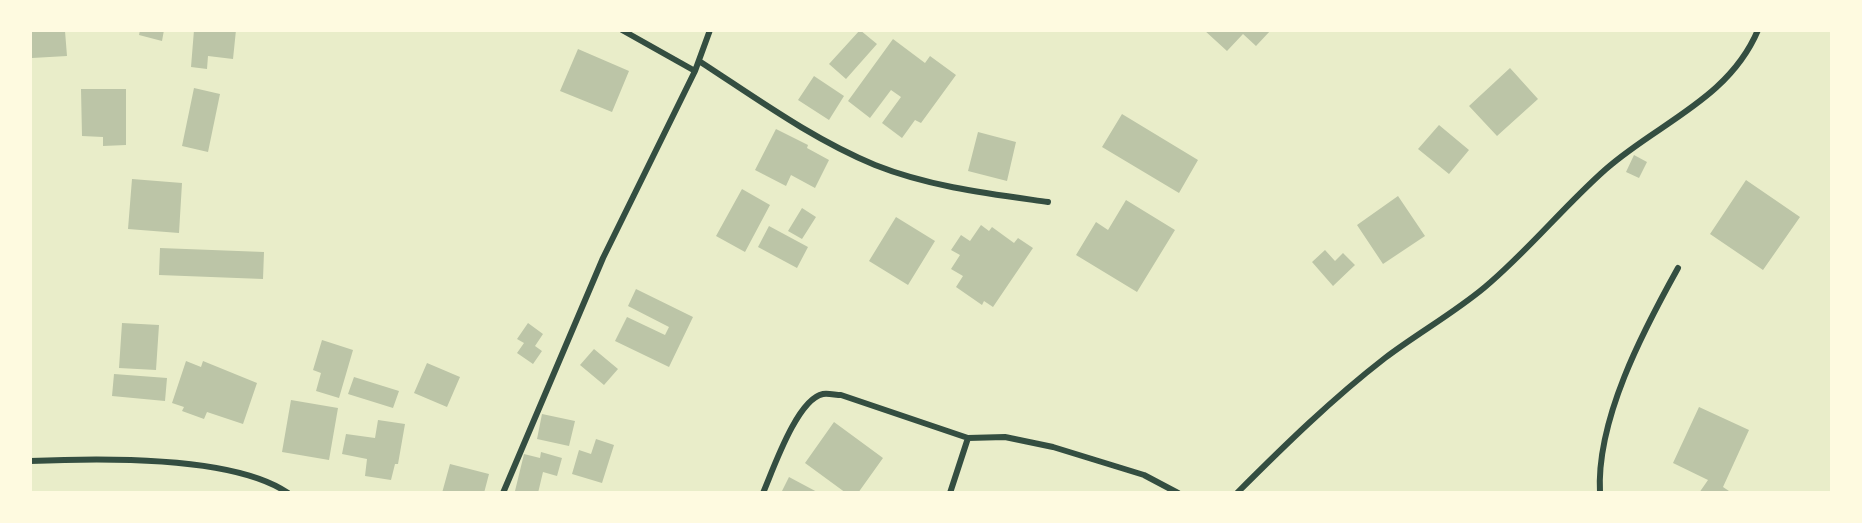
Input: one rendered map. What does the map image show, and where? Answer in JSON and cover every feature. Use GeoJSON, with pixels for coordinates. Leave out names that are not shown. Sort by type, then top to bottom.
{"type":"FeatureCollection","features":[{"type":"Feature","properties":{"kind":"street"},"geometry":{"type":"LineString","coordinates":[[622,30],[695,71]]}},
{"type":"Feature","properties":{"kind":"street"},"geometry":{"type":"LineString","coordinates":[[503,493],[603,258],[695,71],[710,30]]}},
{"type":"Feature","properties":{"kind":"street"},"geometry":{"type":"LineString","coordinates":[[1237,493],[1341,394],[1387,357],[1486,286],[1607,168],[1686,114],[1715,89],[1738,66],[1758,30]]}},
{"type":"Feature","properties":{"kind":"street"},"geometry":{"type":"LineString","coordinates":[[699,61],[814,136],[876,165],[970,190],[1048,202]]}},
{"type":"Feature","properties":{"kind":"street"},"geometry":{"type":"LineString","coordinates":[[1600,493],[1603,438],[1647,324],[1678,268]]}},
{"type":"Feature","properties":{"kind":"street"},"geometry":{"type":"LineString","coordinates":[[763,493],[788,435],[808,402],[822,394],[842,395],[968,438],[1005,437],[1053,447],[1144,475],[1178,493]]}},
{"type":"Feature","properties":{"kind":"street"},"geometry":{"type":"LineString","coordinates":[[950,493],[968,438]]}},
{"type":"Feature","properties":{"kind":"street"},"geometry":{"type":"LineString","coordinates":[[30,461],[120,460],[226,468],[272,482],[288,493]]}},
{"type":"Feature","properties":{"kind":"building"},"geometry":{"type":"Polygon","coordinates":[[[30,30],[65,31],[67,56],[32,58],[30,30]]]}},
{"type":"Feature","properties":{"kind":"building"},"geometry":{"type":"Polygon","coordinates":[[[140,30],[164,30],[162,41],[139,35],[140,30]]]}},
{"type":"Feature","properties":{"kind":"building"},"geometry":{"type":"Polygon","coordinates":[[[194,30],[236,30],[233,59],[208,56],[207,69],[191,67],[194,30]]]}},
{"type":"Feature","properties":{"kind":"building"},"geometry":{"type":"Polygon","coordinates":[[[860,30],[877,44],[846,79],[829,64],[860,30]]]}},
{"type":"Feature","properties":{"kind":"building"},"geometry":{"type":"Polygon","coordinates":[[[1204,30],[1271,30],[1256,46],[1243,34],[1227,51],[1204,30]]]}},
{"type":"Feature","properties":{"kind":"building"},"geometry":{"type":"Polygon","coordinates":[[[893,39],[925,63],[930,56],[956,75],[921,123],[915,120],[902,138],[882,123],[901,97],[891,90],[870,118],[848,101],[893,39]]]}},
{"type":"Feature","properties":{"kind":"building"},"geometry":{"type":"Polygon","coordinates":[[[578,49],[629,71],[612,112],[560,91],[578,49]]]}},
{"type":"Feature","properties":{"kind":"building"},"geometry":{"type":"Polygon","coordinates":[[[1510,68],[1538,99],[1497,136],[1469,106],[1510,68]]]}},
{"type":"Feature","properties":{"kind":"building"},"geometry":{"type":"Polygon","coordinates":[[[814,76],[844,96],[829,120],[798,100],[814,76]]]}},
{"type":"Feature","properties":{"kind":"building"},"geometry":{"type":"Polygon","coordinates":[[[194,88],[220,94],[208,152],[182,146],[194,88]]]}},
{"type":"Feature","properties":{"kind":"building"},"geometry":{"type":"Polygon","coordinates":[[[81,89],[126,89],[126,145],[103,146],[103,137],[82,136],[81,89]]]}},
{"type":"Feature","properties":{"kind":"building"},"geometry":{"type":"Polygon","coordinates":[[[1122,114],[1198,160],[1179,193],[1102,147],[1122,114]]]}},
{"type":"Feature","properties":{"kind":"building"},"geometry":{"type":"Polygon","coordinates":[[[1439,125],[1469,150],[1449,174],[1418,149],[1439,125]]]}},
{"type":"Feature","properties":{"kind":"building"},"geometry":{"type":"Polygon","coordinates":[[[776,129],[808,145],[807,148],[829,160],[815,188],[791,175],[786,186],[755,170],[776,129]]]}},
{"type":"Feature","properties":{"kind":"building"},"geometry":{"type":"Polygon","coordinates":[[[978,132],[1016,142],[1007,181],[968,171],[978,132]]]}},
{"type":"Feature","properties":{"kind":"building"},"geometry":{"type":"Polygon","coordinates":[[[1634,155],[1647,162],[1639,178],[1626,172],[1634,155]]]}},
{"type":"Feature","properties":{"kind":"building"},"geometry":{"type":"Polygon","coordinates":[[[132,179],[182,183],[179,233],[128,229],[132,179]]]}},
{"type":"Feature","properties":{"kind":"building"},"geometry":{"type":"Polygon","coordinates":[[[1746,180],[1800,217],[1763,270],[1710,234],[1746,180]]]}},
{"type":"Feature","properties":{"kind":"building"},"geometry":{"type":"Polygon","coordinates":[[[742,189],[770,205],[745,252],[716,236],[742,189]]]}},
{"type":"Feature","properties":{"kind":"building"},"geometry":{"type":"Polygon","coordinates":[[[1398,196],[1425,236],[1383,264],[1357,225],[1398,196]]]}},
{"type":"Feature","properties":{"kind":"building"},"geometry":{"type":"Polygon","coordinates":[[[1126,200],[1175,230],[1137,292],[1076,255],[1096,222],[1108,230],[1126,200]]]}},
{"type":"Feature","properties":{"kind":"building"},"geometry":{"type":"Polygon","coordinates":[[[802,208],[816,217],[802,239],[788,231],[802,208]]]}},
{"type":"Feature","properties":{"kind":"building"},"geometry":{"type":"Polygon","coordinates":[[[896,217],[935,241],[908,285],[869,261],[896,217]]]}},
{"type":"Feature","properties":{"kind":"building"},"geometry":{"type":"Polygon","coordinates":[[[981,225],[989,231],[992,227],[1014,243],[1018,238],[1033,248],[993,307],[984,301],[982,305],[956,287],[963,276],[951,269],[960,255],[951,250],[961,235],[970,241],[981,225]]]}},
{"type":"Feature","properties":{"kind":"building"},"geometry":{"type":"Polygon","coordinates":[[[769,226],[808,247],[797,268],[758,247],[769,226]]]}},
{"type":"Feature","properties":{"kind":"building"},"geometry":{"type":"Polygon","coordinates":[[[160,248],[264,252],[263,279],[159,275],[160,248]]]}},
{"type":"Feature","properties":{"kind":"building"},"geometry":{"type":"Polygon","coordinates":[[[1325,250],[1335,261],[1343,253],[1355,265],[1333,286],[1312,262],[1325,250]]]}},
{"type":"Feature","properties":{"kind":"building"},"geometry":{"type":"Polygon","coordinates":[[[636,289],[693,317],[669,367],[615,341],[627,317],[665,335],[669,327],[628,306],[636,289]]]}},
{"type":"Feature","properties":{"kind":"building"},"geometry":{"type":"Polygon","coordinates":[[[122,323],[159,325],[156,370],[119,368],[122,323]]]}},
{"type":"Feature","properties":{"kind":"building"},"geometry":{"type":"Polygon","coordinates":[[[528,323],[543,334],[535,346],[542,351],[533,364],[517,353],[524,343],[517,339],[528,323]]]}},
{"type":"Feature","properties":{"kind":"building"},"geometry":{"type":"Polygon","coordinates":[[[322,340],[353,350],[339,398],[316,391],[321,373],[313,370],[322,340]]]}},
{"type":"Feature","properties":{"kind":"building"},"geometry":{"type":"Polygon","coordinates":[[[594,349],[618,369],[604,385],[580,365],[594,349]]]}},
{"type":"Feature","properties":{"kind":"building"},"geometry":{"type":"Polygon","coordinates":[[[186,361],[201,367],[203,361],[257,383],[243,424],[207,412],[204,419],[182,411],[184,407],[172,403],[186,361]]]}},
{"type":"Feature","properties":{"kind":"building"},"geometry":{"type":"Polygon","coordinates":[[[427,363],[460,377],[447,407],[414,393],[427,363]]]}},
{"type":"Feature","properties":{"kind":"building"},"geometry":{"type":"Polygon","coordinates":[[[114,374],[167,378],[165,401],[112,396],[114,374]]]}},
{"type":"Feature","properties":{"kind":"building"},"geometry":{"type":"Polygon","coordinates":[[[354,377],[399,391],[393,408],[348,394],[354,377]]]}},
{"type":"Feature","properties":{"kind":"building"},"geometry":{"type":"Polygon","coordinates":[[[291,400],[338,408],[329,460],[282,452],[291,400]]]}},
{"type":"Feature","properties":{"kind":"building"},"geometry":{"type":"Polygon","coordinates":[[[1699,407],[1749,430],[1723,487],[1732,493],[1699,493],[1708,480],[1673,463],[1699,407]]]}},
{"type":"Feature","properties":{"kind":"building"},"geometry":{"type":"Polygon","coordinates":[[[542,414],[575,421],[569,446],[537,439],[542,414]]]}},
{"type":"Feature","properties":{"kind":"building"},"geometry":{"type":"Polygon","coordinates":[[[378,420],[405,424],[398,464],[395,464],[391,480],[365,476],[367,459],[342,454],[346,434],[375,438],[378,420]]]}},
{"type":"Feature","properties":{"kind":"building"},"geometry":{"type":"Polygon","coordinates":[[[834,422],[883,458],[858,493],[846,493],[805,463],[834,422]]]}},
{"type":"Feature","properties":{"kind":"building"},"geometry":{"type":"Polygon","coordinates":[[[596,439],[614,445],[602,483],[572,474],[579,450],[591,454],[596,439]]]}},
{"type":"Feature","properties":{"kind":"building"},"geometry":{"type":"Polygon","coordinates":[[[541,452],[562,458],[557,476],[543,472],[538,493],[515,491],[524,454],[540,458],[541,452]]]}},
{"type":"Feature","properties":{"kind":"building"},"geometry":{"type":"Polygon","coordinates":[[[450,464],[489,474],[484,493],[442,493],[450,464]]]}},
{"type":"Feature","properties":{"kind":"building"},"geometry":{"type":"Polygon","coordinates":[[[789,477],[819,493],[781,493],[789,477]]]}}]}
